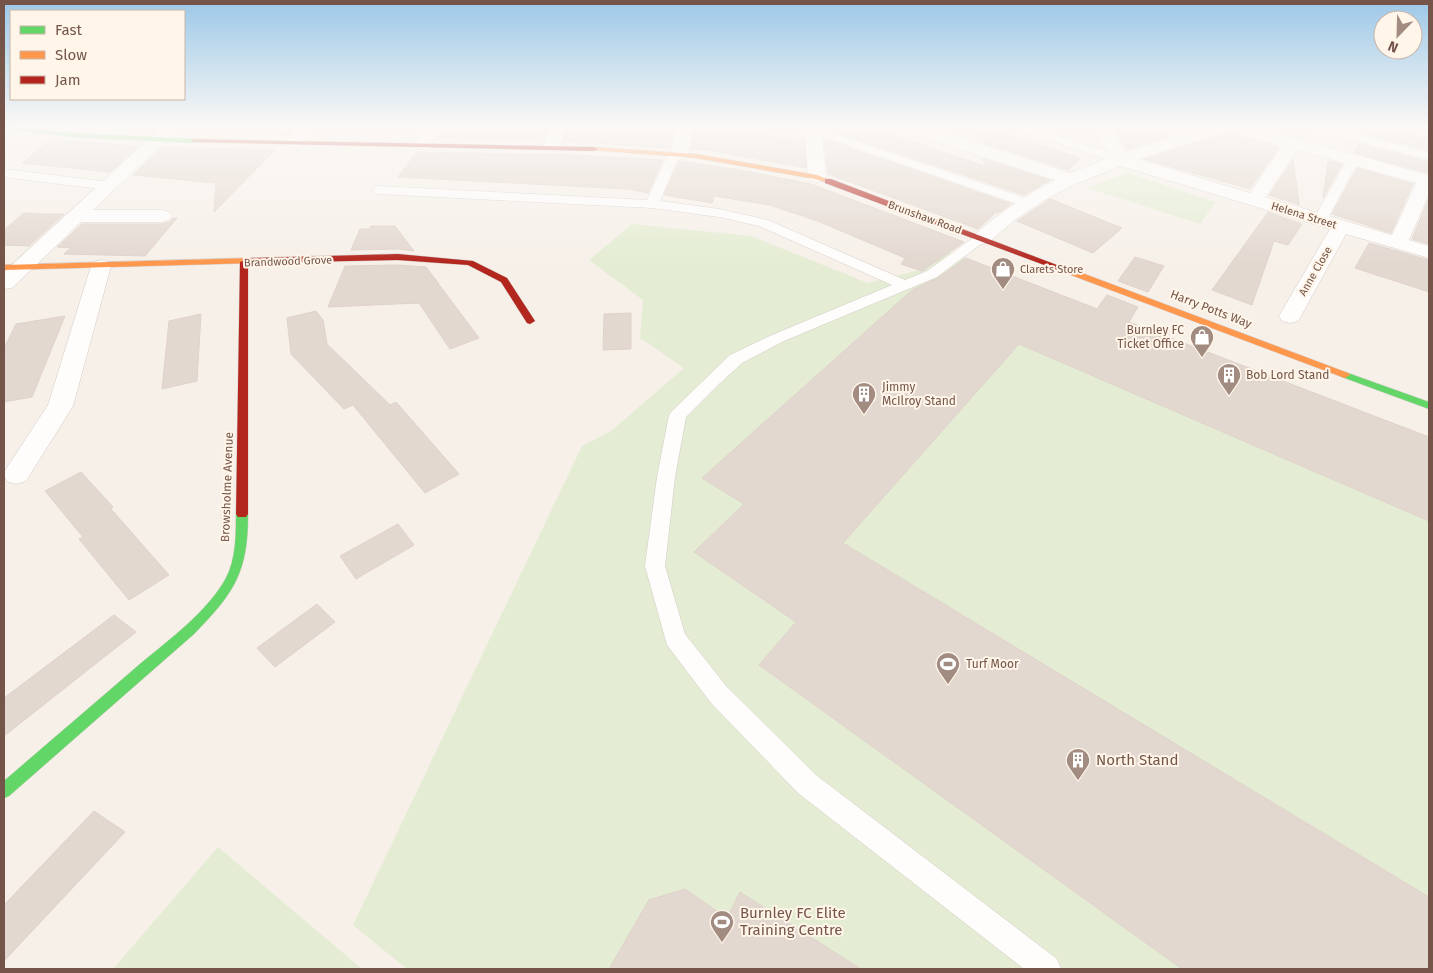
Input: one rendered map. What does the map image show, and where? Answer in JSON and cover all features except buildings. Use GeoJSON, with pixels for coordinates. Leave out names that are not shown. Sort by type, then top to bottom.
{"type":"FeatureCollection","features":[{"type":"Feature","properties":{"kind":"street"},"geometry":{"type":"LineString","coordinates":[[4,283],[11,268],[77,216],[125,171]]}},
{"type":"Feature","properties":{"kind":"street","name":"Brunshaw Road"},"geometry":{"type":"LineString","coordinates":[[789,171],[817,177],[982,238]]}},
{"type":"Feature","properties":{"kind":"street"},"geometry":{"type":"LineString","coordinates":[[817,171],[817,177]]}},
{"type":"Feature","properties":{"kind":"street"},"geometry":{"type":"LineString","coordinates":[[1044,171],[1068,179]]}},
{"type":"Feature","properties":{"kind":"street"},"geometry":{"type":"LineString","coordinates":[[982,238],[992,228],[1027,203],[1068,179],[1089,171]]}},
{"type":"Feature","properties":{"kind":"street","name":"Helena Street"},"geometry":{"type":"LineString","coordinates":[[1159,171],[1429,252]]}},
{"type":"Feature","properties":{"kind":"street"},"geometry":{"type":"LineString","coordinates":[[1254,200],[1273,171]]}},
{"type":"Feature","properties":{"kind":"street"},"geometry":{"type":"LineString","coordinates":[[1394,171],[1428,181],[1398,243]]}},
{"type":"Feature","properties":{"kind":"street"},"geometry":{"type":"LineString","coordinates":[[77,216],[162,216]]}},
{"type":"Feature","properties":{"kind":"street","name":"Anne Close"},"geometry":{"type":"LineString","coordinates":[[1290,316],[1341,226]]}},
{"type":"Feature","properties":{"kind":"street","name":"Harry Potts Way"},"geometry":{"type":"LineString","coordinates":[[982,238],[1429,406]]}},
{"type":"Feature","properties":{"kind":"street","name":"Brandwood Grove"},"geometry":{"type":"LineString","coordinates":[[11,268],[398,257],[470,263],[504,280],[530,321]]}},
{"type":"Feature","properties":{"kind":"street","name":"Browsholme Avenue"},"geometry":{"type":"LineString","coordinates":[[4,791],[189,630],[214,604],[235,573],[242,530],[244,262]]}},
{"type":"Feature","properties":{"kind":"street"},"geometry":{"type":"LineString","coordinates":[[16,474],[60,406],[101,266]]}},
{"type":"Feature","properties":{"kind":"lane"},"geometry":{"type":"LineString","coordinates":[[652,204],[668,171]]}},
{"type":"Feature","properties":{"kind":"lane"},"geometry":{"type":"LineString","coordinates":[[937,171],[1027,203]]}},
{"type":"Feature","properties":{"kind":"lane"},"geometry":{"type":"LineString","coordinates":[[1320,220],[1347,171]]}},
{"type":"Feature","properties":{"kind":"lane"},"geometry":{"type":"LineString","coordinates":[[4,173],[109,186]]}},
{"type":"Feature","properties":{"kind":"lane"},"geometry":{"type":"LineString","coordinates":[[378,190],[652,204],[719,213],[763,223],[906,286]]}},
{"type":"Feature","properties":{"kind":"lane"},"geometry":{"type":"LineString","coordinates":[[982,238],[932,274],[778,338],[736,359],[678,415],[666,477],[655,566],[675,638],[719,695],[807,784],[1047,969]]}},
{"type":"Feature","properties":{"kind":"green space"},"geometry":{"type":"Polygon","coordinates":[[[1127,173],[1216,202],[1200,224],[1088,188],[1127,173]]]}},
{"type":"Feature","properties":{"kind":"green space","name":"Turf Moor"},"geometry":{"type":"Polygon","coordinates":[[[632,224],[751,236],[868,283],[919,270],[939,248],[1429,437],[1429,969],[407,969],[353,925],[582,446],[611,431],[684,368],[640,338],[643,300],[589,260],[632,224]]]}},
{"type":"Feature","properties":{"kind":"green space"},"geometry":{"type":"Polygon","coordinates":[[[218,847],[362,969],[113,969],[218,847]]]}},
{"type":"Feature","properties":{"kind":"traffic: fast"},"geometry":{"type":"LineString","coordinates":[[1345,375],[1429,406]]}},
{"type":"Feature","properties":{"kind":"traffic: fast"},"geometry":{"type":"LineString","coordinates":[[4,791],[189,630],[215,603],[235,572],[241,543],[242,514]]}},
{"type":"Feature","properties":{"kind":"traffic: slow"},"geometry":{"type":"LineString","coordinates":[[785,171],[817,177],[828,181]]}},
{"type":"Feature","properties":{"kind":"traffic: slow"},"geometry":{"type":"LineString","coordinates":[[4,268],[251,261]]}},
{"type":"Feature","properties":{"kind":"traffic: slow"},"geometry":{"type":"LineString","coordinates":[[1066,270],[1345,375]]}},
{"type":"Feature","properties":{"kind":"traffic: jam"},"geometry":{"type":"LineString","coordinates":[[828,181],[1066,270]]}},
{"type":"Feature","properties":{"kind":"traffic: jam"},"geometry":{"type":"LineString","coordinates":[[251,261],[398,257],[470,263],[504,280],[530,321]]}},
{"type":"Feature","properties":{"kind":"traffic: jam"},"geometry":{"type":"LineString","coordinates":[[242,514],[244,262]]}},
{"type":"Feature","properties":{"kind":"place","name":"Clarets Store"},"geometry":{"type":"Point","coordinates":[1003,290]}},
{"type":"Feature","properties":{"kind":"place","name":"Burnley FC Ticket Office"},"geometry":{"type":"Point","coordinates":[1202,358]}},
{"type":"Feature","properties":{"kind":"place","name":"Bob Lord Stand"},"geometry":{"type":"Point","coordinates":[1229,396]}},
{"type":"Feature","properties":{"kind":"place","name":"Jimmy McIlroy Stand"},"geometry":{"type":"Point","coordinates":[864,415]}},
{"type":"Feature","properties":{"kind":"place","name":"Turf Moor"},"geometry":{"type":"Point","coordinates":[948,685]}},
{"type":"Feature","properties":{"kind":"place","name":"North Stand"},"geometry":{"type":"Point","coordinates":[1078,781]}},
{"type":"Feature","properties":{"kind":"place","name":"Burnley FC Elite Training Centre"},"geometry":{"type":"Point","coordinates":[722,943]}}]}
